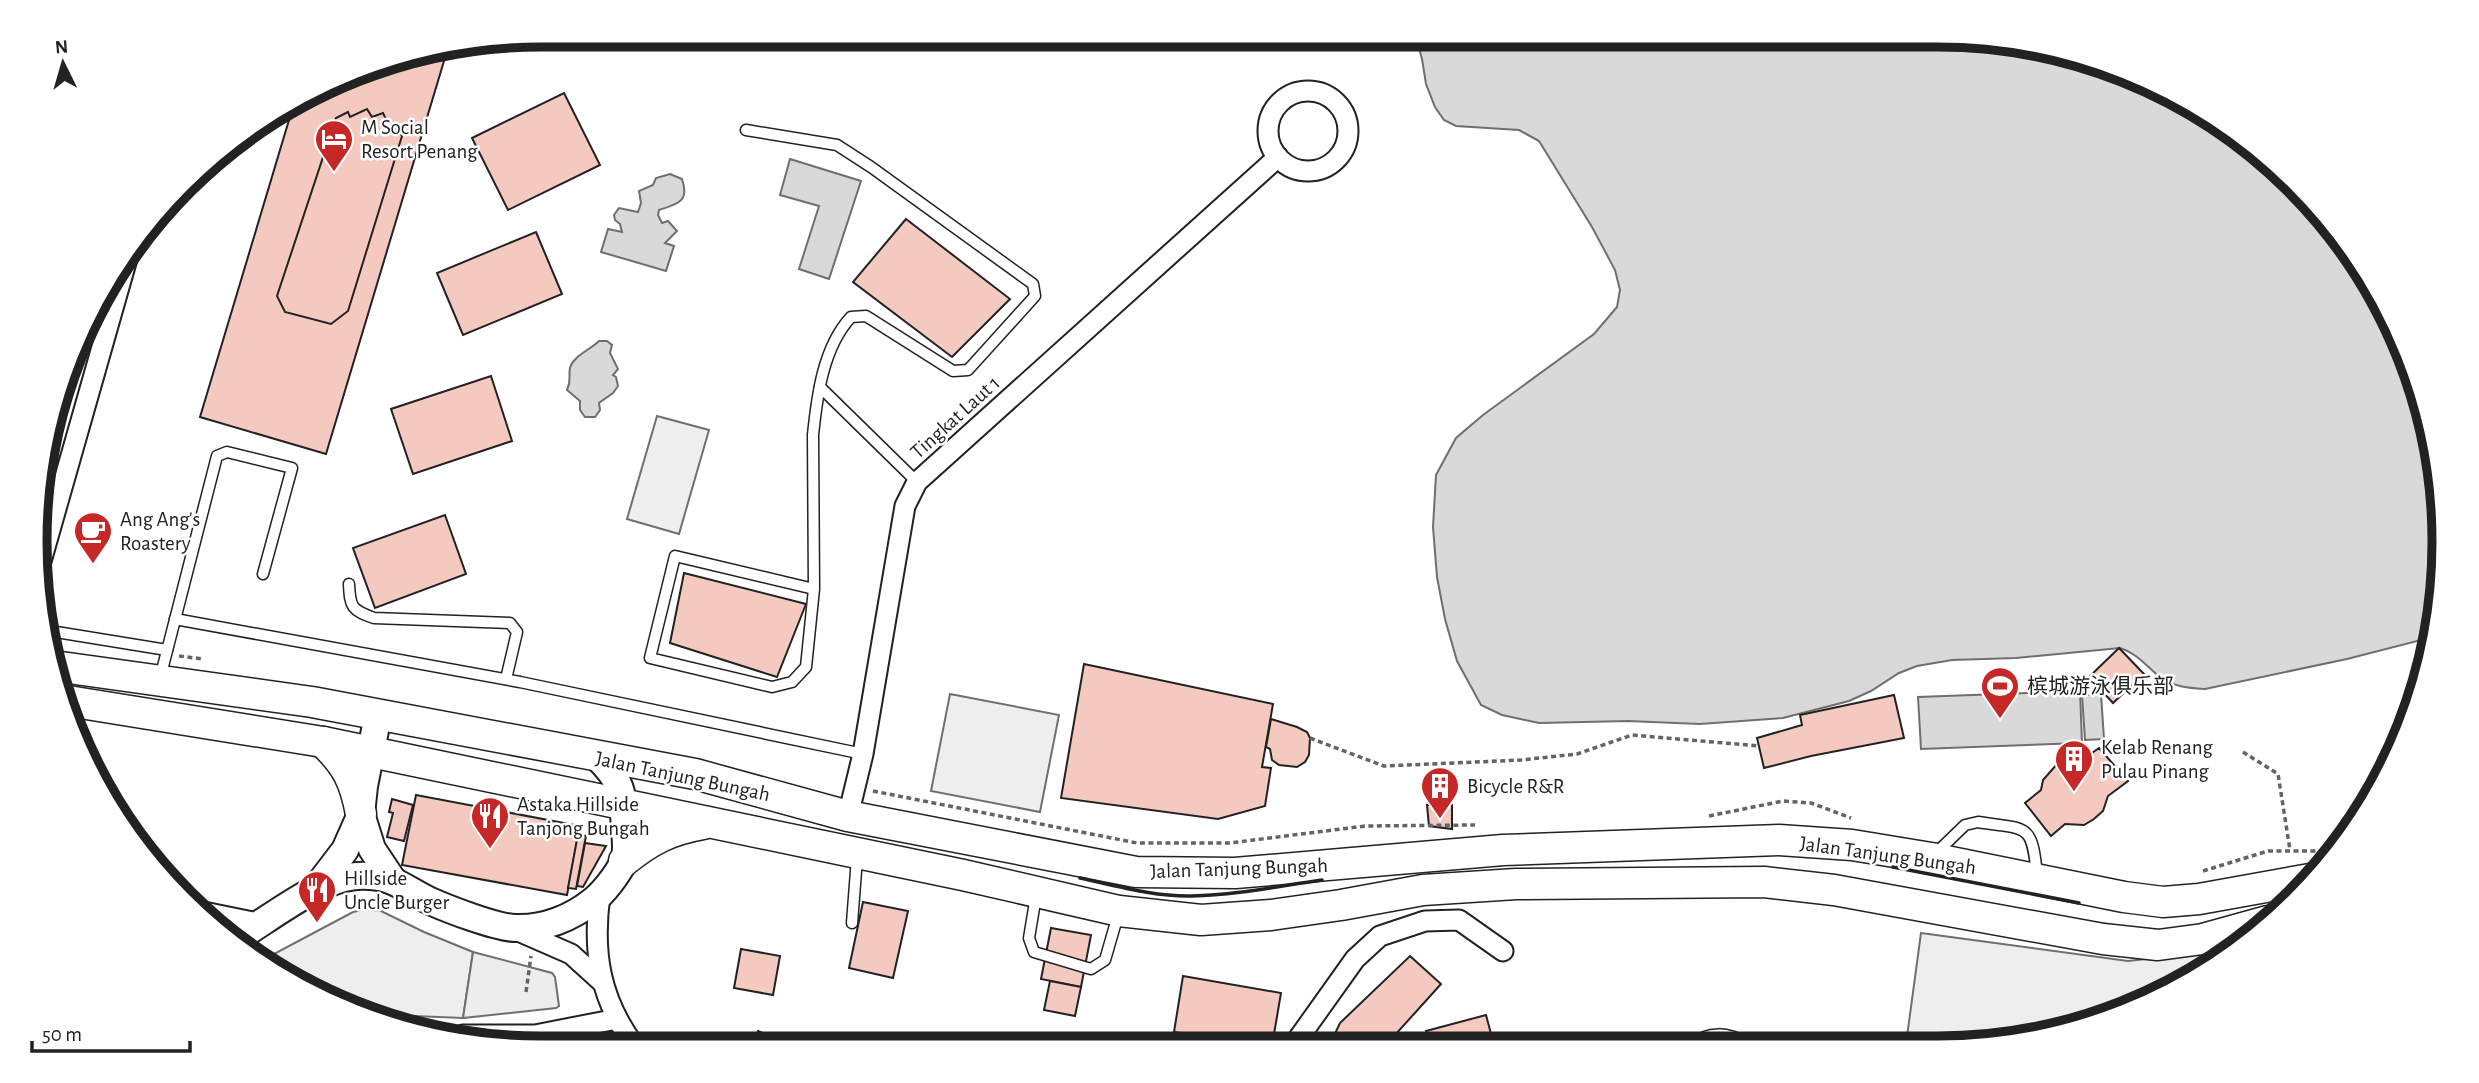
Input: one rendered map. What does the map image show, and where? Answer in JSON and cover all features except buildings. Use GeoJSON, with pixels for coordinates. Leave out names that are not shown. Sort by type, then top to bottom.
{"type":"FeatureCollection","features":[{"type":"Feature","properties":{"kind":"main road","name":"Jalan Tanjung Bungah"},"geometry":{"type":"LineString","coordinates":[[63,666],[164,662],[312,702],[852,802],[1136,872],[1235,873],[1503,850],[1779,840],[1852,845],[1931,858],[2123,897],[2163,902],[2199,899],[2296,882]]}},
{"type":"Feature","properties":{"kind":"main road","name":"Jalan Tanjung Bungah"},"geometry":{"type":"LineString","coordinates":[[74,702],[323,742],[858,853],[1119,911],[1201,920],[1306,910],[1423,890],[1516,884],[1764,882],[1834,890],[2103,939],[2158,945],[2203,939],[2246,927]]}},
{"type":"Feature","properties":{"kind":"main road"},"geometry":{"type":"LineString","coordinates":[[323,742],[340,758],[349,773],[356,789],[361,814]]}},
{"type":"Feature","properties":{"kind":"main road"},"geometry":{"type":"LineString","coordinates":[[624,861],[650,841],[676,829],[710,823]]}},
{"type":"Feature","properties":{"kind":"street"},"geometry":{"type":"LineString","coordinates":[[1297,92],[1323,93],[1335,100],[1343,110],[1349,136],[1337,159],[1314,171],[1300,170],[1278,157],[1268,132],[1276,107],[1297,92]]}},
{"type":"Feature","properties":{"kind":"street","name":"Tingkat Laut 1"},"geometry":{"type":"LineString","coordinates":[[852,802],[863,754],[905,506],[918,482],[1278,157]]}},
{"type":"Feature","properties":{"kind":"street"},"geometry":{"type":"LineString","coordinates":[[47,540],[120,283]]}},
{"type":"Feature","properties":{"kind":"street"},"geometry":{"type":"LineString","coordinates":[[316,888],[345,850],[361,814],[378,715]]}},
{"type":"Feature","properties":{"kind":"street"},"geometry":{"type":"LineString","coordinates":[[513,929],[555,923],[587,906],[600,895],[624,861],[626,836],[622,789],[617,778],[596,756]]}},
{"type":"Feature","properties":{"kind":"street"},"geometry":{"type":"LineString","coordinates":[[361,814],[372,849],[392,878]]}},
{"type":"Feature","properties":{"kind":"street"},"geometry":{"type":"LineString","coordinates":[[243,935],[316,888],[354,876],[392,878],[450,910],[513,929],[571,954],[603,983]]}},
{"type":"Feature","properties":{"kind":"street"},"geometry":{"type":"LineString","coordinates":[[600,895],[596,936],[603,983],[617,1018],[628,1036]]}},
{"type":"Feature","properties":{"kind":"street"},"geometry":{"type":"LineString","coordinates":[[218,915],[262,924]]}},
{"type":"Feature","properties":{"kind":"street"},"geometry":{"type":"LineString","coordinates":[[1300,1036],[1355,959],[1380,936],[1424,920],[1459,920],[1503,951]]}},
{"type":"Feature","properties":{"kind":"street"},"geometry":{"type":"LineString","coordinates":[[509,1035],[535,1035],[617,1018]]}},
{"type":"Feature","properties":{"kind":"lane"},"geometry":{"type":"LineString","coordinates":[[746,130],[837,145],[1033,284],[1035,296],[968,370],[961,372],[953,372],[866,316],[851,317],[843,326],[831,351],[820,387],[813,435],[814,589],[806,667],[792,682],[772,687],[650,658],[675,556],[814,589]]}},
{"type":"Feature","properties":{"kind":"lane"},"geometry":{"type":"LineString","coordinates":[[820,387],[918,482]]}},
{"type":"Feature","properties":{"kind":"lane"},"geometry":{"type":"LineString","coordinates":[[56,634],[164,662],[217,456],[227,452],[292,468],[263,575]]}},
{"type":"Feature","properties":{"kind":"lane"},"geometry":{"type":"LineString","coordinates":[[349,584],[350,602],[357,611],[374,618],[510,623],[517,632],[506,679]]}},
{"type":"Feature","properties":{"kind":"lane"},"geometry":{"type":"LineString","coordinates":[[175,619],[506,679],[863,754]]}},
{"type":"Feature","properties":{"kind":"lane"},"geometry":{"type":"LineString","coordinates":[[1931,858],[1971,822],[2023,830],[2032,838],[2037,880]]}},
{"type":"Feature","properties":{"kind":"lane"},"geometry":{"type":"LineString","coordinates":[[852,923],[858,853]]}},
{"type":"Feature","properties":{"kind":"lane"},"geometry":{"type":"LineString","coordinates":[[1036,893],[1029,938],[1034,952],[1091,969],[1105,960],[1119,911]]}},
{"type":"Feature","properties":{"kind":"lane"},"geometry":{"type":"LineString","coordinates":[[1707,1036],[1735,1036]]}},
{"type":"Feature","properties":{"kind":"path"},"geometry":{"type":"LineString","coordinates":[[164,662],[204,659]]}},
{"type":"Feature","properties":{"kind":"path"},"geometry":{"type":"LineString","coordinates":[[1310,738],[1384,766],[1521,760],[1577,754],[1632,735],[1759,746]]}},
{"type":"Feature","properties":{"kind":"path"},"geometry":{"type":"LineString","coordinates":[[2243,752],[2278,774],[2290,850]]}},
{"type":"Feature","properties":{"kind":"path"},"geometry":{"type":"LineString","coordinates":[[1702,817],[1783,801],[1817,804],[1862,822]]}},
{"type":"Feature","properties":{"kind":"path"},"geometry":{"type":"LineString","coordinates":[[852,802],[1137,843],[1230,844],[1365,826],[1488,825]]}},
{"type":"Feature","properties":{"kind":"path"},"geometry":{"type":"LineString","coordinates":[[2202,871],[2268,851],[2323,851]]}},
{"type":"Feature","properties":{"kind":"path"},"geometry":{"type":"LineString","coordinates":[[526,992],[531,967]]}},
{"type":"Feature","properties":{"kind":"shaded area"},"geometry":{"type":"Polygon","coordinates":[[[1419,47],[1970,48],[2034,57],[2096,73],[2185,113],[2238,149],[2287,192],[2330,241],[2366,294],[2381,323],[2406,383],[2428,477],[2431,574],[2422,640],[2347,659],[2205,689],[2182,687],[2166,681],[2137,657],[2120,648],[2016,658],[1952,660],[1917,666],[1849,701],[1783,718],[1700,724],[1628,721],[1539,723],[1502,715],[1481,705],[1457,661],[1445,619],[1437,577],[1433,527],[1436,475],[1456,438],[1483,415],[1594,334],[1617,307],[1620,290],[1615,270],[1592,227],[1539,141],[1519,130],[1456,126],[1444,120],[1435,107],[1426,84],[1419,47]]]}},
{"type":"Feature","properties":{"kind":"shaded area"},"geometry":{"type":"Polygon","coordinates":[[[790,159],[861,181],[829,279],[799,269],[819,206],[780,195],[790,159]]]}},
{"type":"Feature","properties":{"kind":"shaded area"},"geometry":{"type":"Polygon","coordinates":[[[670,174],[682,179],[684,193],[676,204],[659,210],[662,223],[668,221],[677,231],[665,243],[674,246],[666,271],[601,252],[608,229],[622,232],[614,215],[619,208],[638,212],[641,203],[639,191],[653,185],[656,178],[670,174]]]}},
{"type":"Feature","properties":{"kind":"shaded area"},"geometry":{"type":"Polygon","coordinates":[[[599,341],[607,341],[612,345],[610,353],[618,369],[613,375],[618,386],[599,403],[600,410],[595,417],[585,417],[580,410],[580,401],[567,390],[570,368],[578,357],[599,341]]]}},
{"type":"Feature","properties":{"kind":"shaded area"},"geometry":{"type":"Polygon","coordinates":[[[657,416],[709,430],[679,534],[627,519],[657,416]]]}},
{"type":"Feature","properties":{"kind":"shaded area","name":"槟城游泳俱乐部"},"geometry":{"type":"Polygon","coordinates":[[[2080,691],[2082,743],[1921,749],[1918,697],[2080,691]]]}},
{"type":"Feature","properties":{"kind":"shaded area"},"geometry":{"type":"Polygon","coordinates":[[[950,694],[1059,715],[1040,812],[931,791],[950,694]]]}},
{"type":"Feature","properties":{"kind":"shaded area"},"geometry":{"type":"Polygon","coordinates":[[[2101,694],[2104,739],[2085,740],[2082,695],[2101,694]]]}},
{"type":"Feature","properties":{"kind":"shaded area"},"geometry":{"type":"Polygon","coordinates":[[[366,909],[381,911],[473,952],[463,1018],[402,1016],[383,1010],[323,985],[272,955],[353,912],[366,909]]]}},
{"type":"Feature","properties":{"kind":"shaded area"},"geometry":{"type":"Polygon","coordinates":[[[1921,933],[2128,961],[2212,952],[2156,985],[2096,1010],[2065,1019],[2002,1032],[1907,1036],[1921,933]]]}},
{"type":"Feature","properties":{"kind":"shaded area"},"geometry":{"type":"Polygon","coordinates":[[[473,952],[552,973],[555,977],[559,1006],[463,1018],[473,952]]]}},
{"type":"Feature","properties":{"kind":"wall"},"geometry":{"type":"LineString","coordinates":[[1893,867],[2079,903]]}},
{"type":"Feature","properties":{"kind":"wall"},"geometry":{"type":"LineString","coordinates":[[1080,878],[1150,893],[1178,896],[1241,892],[1322,880]]}},
{"type":"Feature","properties":{"kind":"place","name":"M Social Resort Penang"},"geometry":{"type":"Point","coordinates":[334,173]}},
{"type":"Feature","properties":{"kind":"place","name":"Ang Ang's Roastery"},"geometry":{"type":"Point","coordinates":[93,565]}},
{"type":"Feature","properties":{"kind":"place","name":"槟城游泳俱乐部"},"geometry":{"type":"Point","coordinates":[2000,720]}},
{"type":"Feature","properties":{"kind":"place","name":"Kelab Renang Pulau Pinang"},"geometry":{"type":"Point","coordinates":[2074,793]}},
{"type":"Feature","properties":{"kind":"place","name":"Bicycle R&R"},"geometry":{"type":"Point","coordinates":[1440,820]}},
{"type":"Feature","properties":{"kind":"place","name":"Astaka Hillside Tanjong Bungah"},"geometry":{"type":"Point","coordinates":[490,850]}},
{"type":"Feature","properties":{"kind":"place","name":"Hillside Uncle Burger"},"geometry":{"type":"Point","coordinates":[317,924]}}]}
